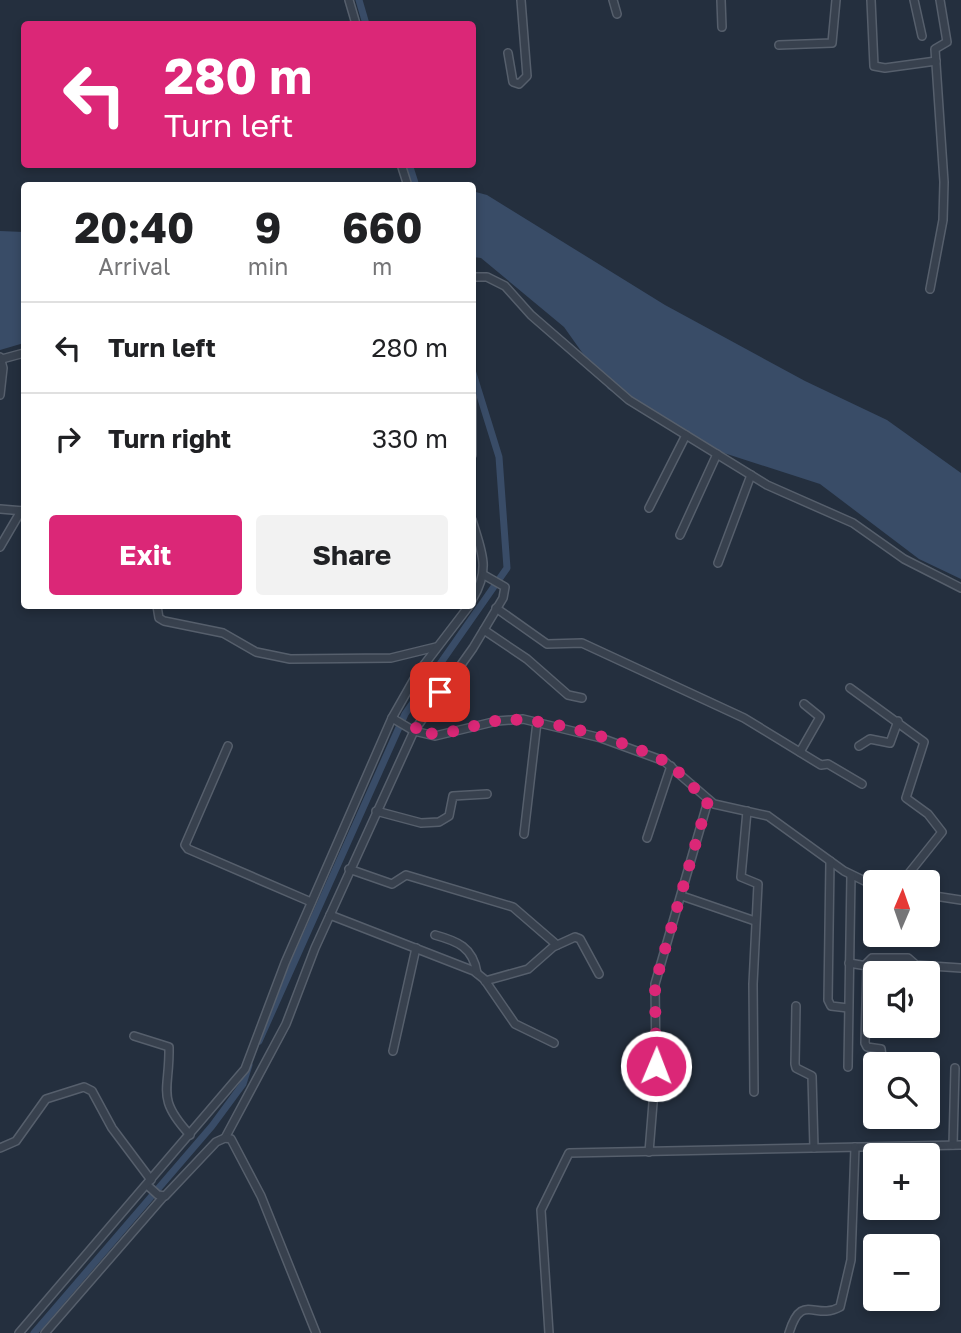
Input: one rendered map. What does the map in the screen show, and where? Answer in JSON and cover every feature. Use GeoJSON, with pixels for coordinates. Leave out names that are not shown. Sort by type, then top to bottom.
{"type":"FeatureCollection","features":[{"type":"Feature","properties":{"kind":"street"},"geometry":{"type":"LineString","coordinates":[[349,0],[355,21]]}},
{"type":"Feature","properties":{"kind":"street"},"geometry":{"type":"LineString","coordinates":[[508,53],[516,85],[527,76],[521,0]]}},
{"type":"Feature","properties":{"kind":"street"},"geometry":{"type":"LineString","coordinates":[[613,0],[617,14]]}},
{"type":"Feature","properties":{"kind":"street"},"geometry":{"type":"LineString","coordinates":[[721,0],[722,27]]}},
{"type":"Feature","properties":{"kind":"street"},"geometry":{"type":"LineString","coordinates":[[779,44],[832,43],[836,0]]}},
{"type":"Feature","properties":{"kind":"street"},"geometry":{"type":"LineString","coordinates":[[871,0],[874,66],[886,68],[936,61]]}},
{"type":"Feature","properties":{"kind":"street"},"geometry":{"type":"LineString","coordinates":[[914,0],[922,36]]}},
{"type":"Feature","properties":{"kind":"street"},"geometry":{"type":"LineString","coordinates":[[930,289],[944,196],[935,48],[947,42],[940,0]]}},
{"type":"Feature","properties":{"kind":"street"},"geometry":{"type":"LineString","coordinates":[[476,277],[487,277],[505,286],[531,315],[617,391],[778,491],[853,523],[904,559],[961,588]]}},
{"type":"Feature","properties":{"kind":"street"},"geometry":{"type":"LineString","coordinates":[[0,395],[1,358],[21,354]]}},
{"type":"Feature","properties":{"kind":"street"},"geometry":{"type":"LineString","coordinates":[[649,508],[686,435]]}},
{"type":"Feature","properties":{"kind":"street"},"geometry":{"type":"LineString","coordinates":[[680,535],[717,454]]}},
{"type":"Feature","properties":{"kind":"street"},"geometry":{"type":"LineString","coordinates":[[718,563],[751,475]]}},
{"type":"Feature","properties":{"kind":"street"},"geometry":{"type":"LineString","coordinates":[[0,509],[21,511]]}},
{"type":"Feature","properties":{"kind":"street"},"geometry":{"type":"LineString","coordinates":[[0,547],[21,514]]}},
{"type":"Feature","properties":{"kind":"street"},"geometry":{"type":"LineString","coordinates":[[476,533],[485,563],[484,575],[476,592]]}},
{"type":"Feature","properties":{"kind":"street"},"geometry":{"type":"LineString","coordinates":[[19,1333],[155,1189],[225,1138],[286,1024],[349,869],[414,731],[484,630],[505,593],[503,585],[484,575]]}},
{"type":"Feature","properties":{"kind":"street"},"geometry":{"type":"LineString","coordinates":[[496,608],[544,642],[582,643],[728,710],[800,752],[863,784]]}},
{"type":"Feature","properties":{"kind":"street"},"geometry":{"type":"LineString","coordinates":[[158,609],[159,618],[164,621],[223,633],[256,652],[290,659],[391,658],[437,647]]}},
{"type":"Feature","properties":{"kind":"street"},"geometry":{"type":"LineString","coordinates":[[46,1333],[155,1189],[190,1135],[251,1060],[258,1028],[312,902],[398,722],[409,686],[467,609]]}},
{"type":"Feature","properties":{"kind":"street"},"geometry":{"type":"LineString","coordinates":[[484,630],[527,659],[568,695],[582,698]]}},
{"type":"Feature","properties":{"kind":"street"},"geometry":{"type":"LineString","coordinates":[[849,688],[924,742],[906,798],[928,814],[942,832],[912,870]]}},
{"type":"Feature","properties":{"kind":"street"},"geometry":{"type":"LineString","coordinates":[[800,752],[820,717],[804,704]]}},
{"type":"Feature","properties":{"kind":"street"},"geometry":{"type":"LineString","coordinates":[[398,722],[414,731],[435,736],[497,721],[537,722],[592,734],[671,766],[708,801],[721,807],[768,816],[830,861],[863,880]]}},
{"type":"Feature","properties":{"kind":"street"},"geometry":{"type":"LineString","coordinates":[[859,746],[870,739],[890,743],[898,721]]}},
{"type":"Feature","properties":{"kind":"street"},"geometry":{"type":"LineString","coordinates":[[524,834],[537,722]]}},
{"type":"Feature","properties":{"kind":"street"},"geometry":{"type":"LineString","coordinates":[[228,746],[186,845],[188,849],[312,902]]}},
{"type":"Feature","properties":{"kind":"street"},"geometry":{"type":"LineString","coordinates":[[647,838],[671,766]]}},
{"type":"Feature","properties":{"kind":"street"},"geometry":{"type":"LineString","coordinates":[[376,811],[431,823],[449,817],[453,796],[487,794]]}},
{"type":"Feature","properties":{"kind":"street"},"geometry":{"type":"LineString","coordinates":[[649,1152],[656,1066],[655,984],[708,801]]}},
{"type":"Feature","properties":{"kind":"street"},"geometry":{"type":"LineString","coordinates":[[747,811],[741,875],[758,884],[755,921],[754,1092]]}},
{"type":"Feature","properties":{"kind":"street"},"geometry":{"type":"LineString","coordinates":[[830,861],[828,1000],[831,1006],[848,1008]]}},
{"type":"Feature","properties":{"kind":"street"},"geometry":{"type":"LineString","coordinates":[[349,869],[392,884],[406,875],[502,903],[526,915],[556,945]]}},
{"type":"Feature","properties":{"kind":"street"},"geometry":{"type":"LineString","coordinates":[[848,1067],[851,875]]}},
{"type":"Feature","properties":{"kind":"street"},"geometry":{"type":"LineString","coordinates":[[682,896],[755,921]]}},
{"type":"Feature","properties":{"kind":"street"},"geometry":{"type":"LineString","coordinates":[[940,897],[961,900]]}},
{"type":"Feature","properties":{"kind":"street"},"geometry":{"type":"LineString","coordinates":[[330,915],[477,973],[515,1024],[554,1043]]}},
{"type":"Feature","properties":{"kind":"street"},"geometry":{"type":"LineString","coordinates":[[435,935],[463,944],[477,973]]}},
{"type":"Feature","properties":{"kind":"street"},"geometry":{"type":"LineString","coordinates":[[485,981],[528,969],[556,945],[578,937],[599,974]]}},
{"type":"Feature","properties":{"kind":"street"},"geometry":{"type":"LineString","coordinates":[[393,1051],[416,948]]}},
{"type":"Feature","properties":{"kind":"street"},"geometry":{"type":"LineString","coordinates":[[869,961],[872,958],[905,958],[910,961]]}},
{"type":"Feature","properties":{"kind":"street"},"geometry":{"type":"LineString","coordinates":[[849,963],[863,964]]}},
{"type":"Feature","properties":{"kind":"street"},"geometry":{"type":"LineString","coordinates":[[940,967],[961,968]]}},
{"type":"Feature","properties":{"kind":"street"},"geometry":{"type":"LineString","coordinates":[[796,1006],[794,1063],[796,1068],[812,1076],[814,1148]]}},
{"type":"Feature","properties":{"kind":"street"},"geometry":{"type":"LineString","coordinates":[[134,1036],[169,1047],[166,1100],[174,1117],[190,1135]]}},
{"type":"Feature","properties":{"kind":"street"},"geometry":{"type":"LineString","coordinates":[[865,1038],[867,1047],[881,1049],[881,1052]]}},
{"type":"Feature","properties":{"kind":"street"},"geometry":{"type":"LineString","coordinates":[[549,1333],[540,1213],[565,1156],[571,1153],[957,1145],[955,1068]]}},
{"type":"Feature","properties":{"kind":"street"},"geometry":{"type":"LineString","coordinates":[[0,1148],[16,1141],[46,1099],[84,1087],[92,1091],[117,1136],[155,1189]]}},
{"type":"Feature","properties":{"kind":"street"},"geometry":{"type":"LineString","coordinates":[[225,1138],[235,1143],[252,1177],[316,1333]]}},
{"type":"Feature","properties":{"kind":"street"},"geometry":{"type":"LineString","coordinates":[[789,1333],[797,1313],[803,1310],[832,1311],[841,1307],[851,1260],[855,1147]]}},
{"type":"Feature","properties":{"kind":"water"},"geometry":{"type":"Polygon","coordinates":[[[476,192],[487,195],[665,305],[805,381],[887,420],[961,473],[961,579],[919,559],[820,484],[696,444],[608,389],[564,327],[481,258],[476,257],[476,192]]]}},
{"type":"Feature","properties":{"kind":"water"},"geometry":{"type":"Polygon","coordinates":[[[0,231],[21,232],[21,344],[0,350],[0,231]]]}},
{"type":"Feature","properties":{"kind":"waterway"},"geometry":{"type":"LineString","coordinates":[[359,0],[365,21]]}},
{"type":"Feature","properties":{"kind":"waterway"},"geometry":{"type":"LineString","coordinates":[[410,168],[415,182]]}},
{"type":"Feature","properties":{"kind":"waterway"},"geometry":{"type":"LineString","coordinates":[[259,1041],[405,714],[507,568],[499,457],[476,383]]}},
{"type":"Feature","properties":{"kind":"waterway"},"geometry":{"type":"LineString","coordinates":[[34,1333],[212,1126],[243,1084],[249,1065]]}},
{"type":"Feature","properties":{"kind":"route"},"geometry":{"type":"LineString","coordinates":[[440,692],[414,731],[435,736],[485,723],[523,719],[592,734],[664,761],[708,801],[655,984],[656,1066]]}}]}
